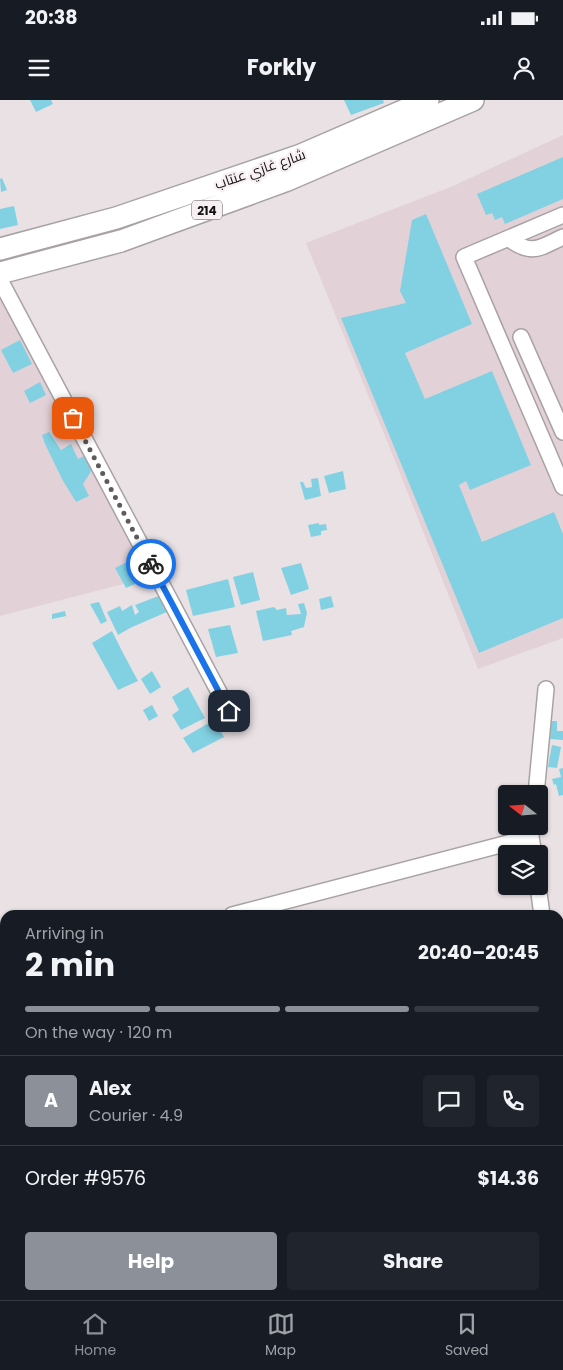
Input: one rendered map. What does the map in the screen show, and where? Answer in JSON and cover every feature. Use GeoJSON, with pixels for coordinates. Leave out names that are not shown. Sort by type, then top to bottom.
{"type":"FeatureCollection","features":[{"type":"Feature","properties":{"kind":"highway","name":"شارع غازي عنتاب"},"geometry":{"type":"LineString","coordinates":[[0,249],[116,218],[302,155],[399,106],[428,100]]}},
{"type":"Feature","properties":{"kind":"highway","name":"214"},"geometry":{"type":"LineString","coordinates":[[0,273],[121,241],[285,181],[474,100]]}},
{"type":"Feature","properties":{"kind":"street"},"geometry":{"type":"LineString","coordinates":[[563,215],[464,257],[563,487]]}},
{"type":"Feature","properties":{"kind":"street"},"geometry":{"type":"LineString","coordinates":[[509,238],[522,247],[536,249],[563,236]]}},
{"type":"Feature","properties":{"kind":"street"},"geometry":{"type":"LineString","coordinates":[[0,280],[229,711]]}},
{"type":"Feature","properties":{"kind":"street"},"geometry":{"type":"LineString","coordinates":[[521,338],[563,432]]}},
{"type":"Feature","properties":{"kind":"street"},"geometry":{"type":"LineString","coordinates":[[537,785],[546,689]]}},
{"type":"Feature","properties":{"kind":"street"},"geometry":{"type":"LineString","coordinates":[[250,910],[521,835]]}},
{"type":"Feature","properties":{"kind":"street"},"geometry":{"type":"LineString","coordinates":[[539,895],[541,910]]}},
{"type":"Feature","properties":{"kind":"shaded area"},"geometry":{"type":"Polygon","coordinates":[[[563,135],[563,638],[478,669],[306,243],[453,186],[563,135]]]}},
{"type":"Feature","properties":{"kind":"shaded area"},"geometry":{"type":"Polygon","coordinates":[[[0,294],[150,577],[0,616],[0,294]]]}},
{"type":"Feature","properties":{"kind":"building"},"geometry":{"type":"Polygon","coordinates":[[[30,100],[51,100],[53,104],[36,112],[30,100]]]}},
{"type":"Feature","properties":{"kind":"building"},"geometry":{"type":"Polygon","coordinates":[[[344,100],[383,100],[384,103],[351,115],[344,100]]]}},
{"type":"Feature","properties":{"kind":"building"},"geometry":{"type":"Polygon","coordinates":[[[563,157],[563,199],[505,224],[502,217],[495,220],[492,213],[486,215],[477,194],[563,157]]]}},
{"type":"Feature","properties":{"kind":"building"},"geometry":{"type":"Polygon","coordinates":[[[2,178],[7,190],[1,192],[0,179],[2,178]]]}},
{"type":"Feature","properties":{"kind":"building"},"geometry":{"type":"Polygon","coordinates":[[[14,206],[18,225],[0,229],[0,209],[14,206]]]}},
{"type":"Feature","properties":{"kind":"building"},"geometry":{"type":"Polygon","coordinates":[[[426,214],[472,324],[405,353],[425,399],[492,371],[531,465],[470,490],[466,481],[459,485],[482,542],[554,512],[563,534],[563,618],[479,653],[341,318],[406,303],[400,291],[412,220],[426,214]]]}},
{"type":"Feature","properties":{"kind":"building"},"geometry":{"type":"Polygon","coordinates":[[[20,340],[32,364],[13,373],[1,350],[20,340]]]}},
{"type":"Feature","properties":{"kind":"building"},"geometry":{"type":"Polygon","coordinates":[[[40,382],[46,395],[30,403],[24,391],[40,382]]]}},
{"type":"Feature","properties":{"kind":"building"},"geometry":{"type":"Polygon","coordinates":[[[49,432],[61,450],[71,444],[78,459],[84,456],[92,470],[83,484],[89,496],[76,502],[62,479],[45,444],[42,435],[49,432]]]}},
{"type":"Feature","properties":{"kind":"building"},"geometry":{"type":"Polygon","coordinates":[[[343,471],[346,489],[329,493],[324,476],[343,471]]]}},
{"type":"Feature","properties":{"kind":"building"},"geometry":{"type":"Polygon","coordinates":[[[318,478],[321,496],[305,500],[300,482],[303,482],[306,488],[312,487],[311,479],[318,478]]]}},
{"type":"Feature","properties":{"kind":"building"},"geometry":{"type":"Polygon","coordinates":[[[319,523],[319,525],[326,524],[327,530],[321,531],[321,535],[311,537],[308,525],[319,523]]]}},
{"type":"Feature","properties":{"kind":"building"},"geometry":{"type":"Polygon","coordinates":[[[133,559],[144,580],[126,588],[115,568],[133,559]]]}},
{"type":"Feature","properties":{"kind":"building"},"geometry":{"type":"Polygon","coordinates":[[[301,563],[309,589],[291,595],[281,568],[301,563]]]}},
{"type":"Feature","properties":{"kind":"building"},"geometry":{"type":"Polygon","coordinates":[[[253,572],[260,600],[241,605],[233,577],[253,572]]]}},
{"type":"Feature","properties":{"kind":"building"},"geometry":{"type":"Polygon","coordinates":[[[228,579],[235,607],[193,616],[186,590],[228,579]]]}},
{"type":"Feature","properties":{"kind":"building"},"geometry":{"type":"Polygon","coordinates":[[[161,595],[169,611],[118,635],[107,612],[120,606],[122,611],[132,605],[135,615],[139,612],[135,605],[161,595]]]}},
{"type":"Feature","properties":{"kind":"building"},"geometry":{"type":"Polygon","coordinates":[[[331,596],[334,607],[321,610],[319,599],[331,596]]]}},
{"type":"Feature","properties":{"kind":"building"},"geometry":{"type":"Polygon","coordinates":[[[99,602],[107,621],[101,624],[90,604],[99,602]]]}},
{"type":"Feature","properties":{"kind":"building"},"geometry":{"type":"Polygon","coordinates":[[[304,603],[307,613],[304,627],[291,631],[292,635],[263,641],[256,611],[274,607],[277,610],[286,608],[287,615],[301,614],[298,604],[304,603]]]}},
{"type":"Feature","properties":{"kind":"building"},"geometry":{"type":"Polygon","coordinates":[[[65,611],[66,616],[52,619],[52,614],[65,611]]]}},
{"type":"Feature","properties":{"kind":"building"},"geometry":{"type":"Polygon","coordinates":[[[230,625],[238,653],[216,657],[208,629],[230,625]]]}},
{"type":"Feature","properties":{"kind":"building"},"geometry":{"type":"Polygon","coordinates":[[[112,631],[138,681],[118,690],[92,643],[112,631]]]}},
{"type":"Feature","properties":{"kind":"building"},"geometry":{"type":"Polygon","coordinates":[[[152,671],[161,687],[150,694],[141,679],[152,671]]]}},
{"type":"Feature","properties":{"kind":"building"},"geometry":{"type":"Polygon","coordinates":[[[188,687],[205,718],[181,730],[172,715],[179,710],[172,697],[188,687]]]}},
{"type":"Feature","properties":{"kind":"building"},"geometry":{"type":"Polygon","coordinates":[[[152,705],[158,716],[149,721],[143,710],[152,705]]]}},
{"type":"Feature","properties":{"kind":"building"},"geometry":{"type":"Polygon","coordinates":[[[214,720],[224,737],[193,753],[183,738],[214,720]]]}},
{"type":"Feature","properties":{"kind":"building"},"geometry":{"type":"Polygon","coordinates":[[[551,721],[557,721],[557,731],[563,731],[563,740],[550,739],[551,721]]]}},
{"type":"Feature","properties":{"kind":"building"},"geometry":{"type":"Polygon","coordinates":[[[552,745],[561,747],[557,768],[548,767],[552,745]]]}},
{"type":"Feature","properties":{"kind":"building"},"geometry":{"type":"Polygon","coordinates":[[[563,768],[563,795],[559,796],[556,784],[554,785],[552,779],[561,777],[559,769],[563,768]]]}},
{"type":"Feature","properties":{"kind":"way so far"},"geometry":{"type":"LineString","coordinates":[[73,418],[151,564]]}},
{"type":"Feature","properties":{"kind":"route"},"geometry":{"type":"LineString","coordinates":[[151,564],[229,711]]}}]}
